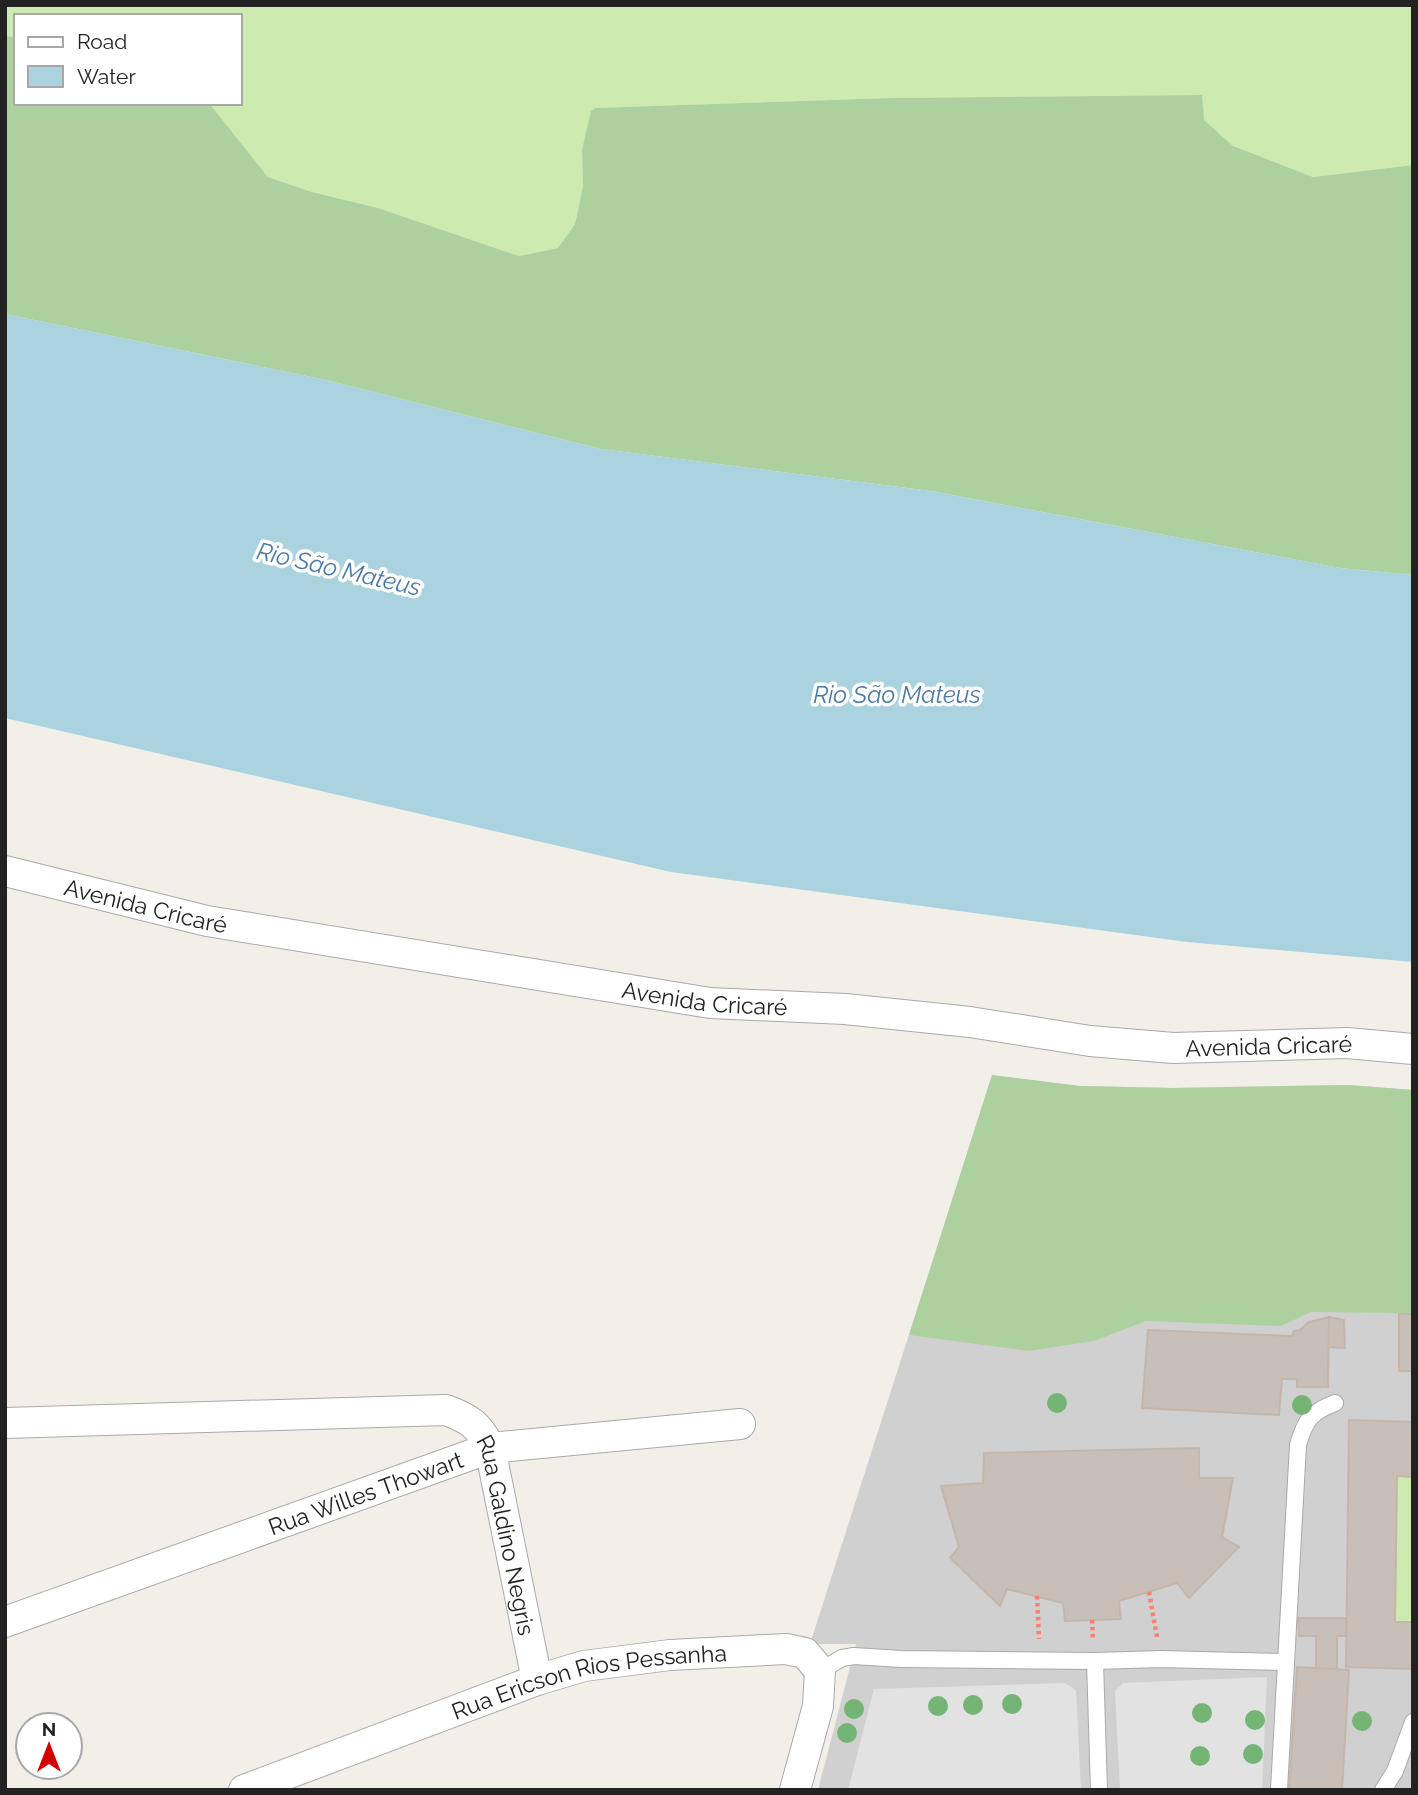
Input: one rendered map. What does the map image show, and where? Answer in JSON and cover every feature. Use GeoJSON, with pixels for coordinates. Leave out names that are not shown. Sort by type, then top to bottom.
{"type":"FeatureCollection","features":[{"type":"Feature","properties":{"kind":"street","name":"Avenida Cricaré"},"geometry":{"type":"LineString","coordinates":[[5,872],[207,921],[710,1003],[845,1009],[970,1022],[1090,1041],[1173,1048],[1347,1044],[1413,1049]]}},
{"type":"Feature","properties":{"kind":"street","name":"Rua Galdino Negris"},"geometry":{"type":"LineString","coordinates":[[5,1423],[446,1410],[466,1418],[482,1430],[491,1448],[537,1680]]}},
{"type":"Feature","properties":{"kind":"street","name":"Rua Willes Thowart"},"geometry":{"type":"LineString","coordinates":[[5,1622],[491,1448],[740,1424]]}},
{"type":"Feature","properties":{"kind":"street","name":"Rua Ericson Rios Pessanha"},"geometry":{"type":"LineString","coordinates":[[244,1790],[537,1680],[584,1666],[670,1655],[786,1649],[805,1653],[820,1671]]}},
{"type":"Feature","properties":{"kind":"street"},"geometry":{"type":"LineString","coordinates":[[795,1790],[818,1706],[820,1671]]}},
{"type":"Feature","properties":{"kind":"lane"},"geometry":{"type":"LineString","coordinates":[[1279,1790],[1297,1445],[1303,1426],[1317,1410],[1335,1403]]}},
{"type":"Feature","properties":{"kind":"lane"},"geometry":{"type":"LineString","coordinates":[[820,1671],[842,1658],[854,1656],[1040,1661],[1161,1659],[1285,1662]]}},
{"type":"Feature","properties":{"kind":"lane"},"geometry":{"type":"LineString","coordinates":[[1095,1661],[1099,1790]]}},
{"type":"Feature","properties":{"kind":"lane"},"geometry":{"type":"LineString","coordinates":[[1383,1790],[1395,1771],[1413,1722]]}},
{"type":"Feature","properties":{"kind":"path"},"geometry":{"type":"LineString","coordinates":[[1149,1592],[1161,1659]]}},
{"type":"Feature","properties":{"kind":"path"},"geometry":{"type":"LineString","coordinates":[[1037,1596],[1040,1661]]}},
{"type":"Feature","properties":{"kind":"shaded area"},"geometry":{"type":"Polygon","coordinates":[[[992,1075],[1080,1086],[1173,1088],[1349,1085],[1413,1090],[1413,1790],[818,1790],[856,1644],[810,1644],[992,1075]]]}},
{"type":"Feature","properties":{"kind":"shaded area"},"geometry":{"type":"Polygon","coordinates":[[[1267,1677],[1262,1790],[1120,1790],[1115,1691],[1123,1683],[1267,1677]]]}},
{"type":"Feature","properties":{"kind":"shaded area"},"geometry":{"type":"Polygon","coordinates":[[[1065,1683],[1076,1690],[1081,1790],[848,1790],[874,1689],[1065,1683]]]}},
{"type":"Feature","properties":{"kind":"green space"},"geometry":{"type":"Polygon","coordinates":[[[5,5],[1413,5],[1413,165],[1313,177],[1233,146],[1203,120],[1202,95],[891,98],[595,108],[582,150],[583,186],[575,224],[558,248],[519,256],[378,208],[312,192],[268,177],[211,105],[242,105],[242,14],[14,14],[14,37],[5,36],[5,5]]]}},
{"type":"Feature","properties":{"kind":"green space"},"geometry":{"type":"Polygon","coordinates":[[[5,36],[14,37],[14,105],[211,105],[268,177],[312,192],[378,208],[519,256],[558,248],[575,224],[583,186],[582,150],[591,111],[595,108],[891,98],[1202,95],[1204,120],[1233,146],[1313,177],[1413,165],[1413,575],[1340,568],[931,491],[601,449],[326,380],[5,314],[5,36]]]}},
{"type":"Feature","properties":{"kind":"green space"},"geometry":{"type":"Polygon","coordinates":[[[992,1075],[1080,1086],[1173,1088],[1349,1085],[1413,1090],[1413,1313],[1311,1312],[1281,1326],[1146,1321],[1094,1341],[1029,1351],[909,1335],[992,1075]]]}},
{"type":"Feature","properties":{"kind":"green space"},"geometry":{"type":"Polygon","coordinates":[[[1397,1476],[1413,1477],[1413,1622],[1395,1621],[1397,1476]]]}},
{"type":"Feature","properties":{"kind":"water","name":"Rio São Mateus"},"geometry":{"type":"Polygon","coordinates":[[[5,314],[326,380],[601,449],[931,491],[1340,568],[1413,575],[1413,962],[1187,942],[671,872],[5,718],[5,314]]]}},
{"type":"Feature","properties":{"kind":"building"},"geometry":{"type":"Polygon","coordinates":[[[1399,1314],[1413,1314],[1413,1371],[1399,1371],[1399,1314]]]}},
{"type":"Feature","properties":{"kind":"building"},"geometry":{"type":"Polygon","coordinates":[[[1329,1317],[1344,1320],[1345,1348],[1328,1347],[1329,1317]]]}},
{"type":"Feature","properties":{"kind":"building"},"geometry":{"type":"Polygon","coordinates":[[[1329,1317],[1328,1387],[1297,1387],[1297,1379],[1282,1379],[1279,1415],[1142,1408],[1148,1330],[1292,1336],[1294,1331],[1300,1330],[1309,1322],[1329,1317]]]}},
{"type":"Feature","properties":{"kind":"building"},"geometry":{"type":"Polygon","coordinates":[[[1349,1420],[1413,1422],[1413,1477],[1397,1476],[1395,1622],[1413,1622],[1413,1669],[1346,1667],[1349,1420]]]}},
{"type":"Feature","properties":{"kind":"building"},"geometry":{"type":"Polygon","coordinates":[[[1199,1448],[1199,1478],[1233,1478],[1222,1537],[1239,1547],[1189,1598],[1177,1583],[1119,1601],[1121,1619],[1065,1621],[1063,1603],[1007,1589],[1000,1606],[950,1558],[959,1547],[941,1486],[983,1483],[984,1453],[1199,1448]]]}},
{"type":"Feature","properties":{"kind":"building"},"geometry":{"type":"Polygon","coordinates":[[[1298,1618],[1346,1618],[1346,1636],[1337,1636],[1337,1669],[1316,1668],[1316,1636],[1299,1636],[1298,1618]]]}},
{"type":"Feature","properties":{"kind":"building"},"geometry":{"type":"Polygon","coordinates":[[[1297,1667],[1349,1670],[1342,1790],[1289,1790],[1297,1667]]]}}]}
